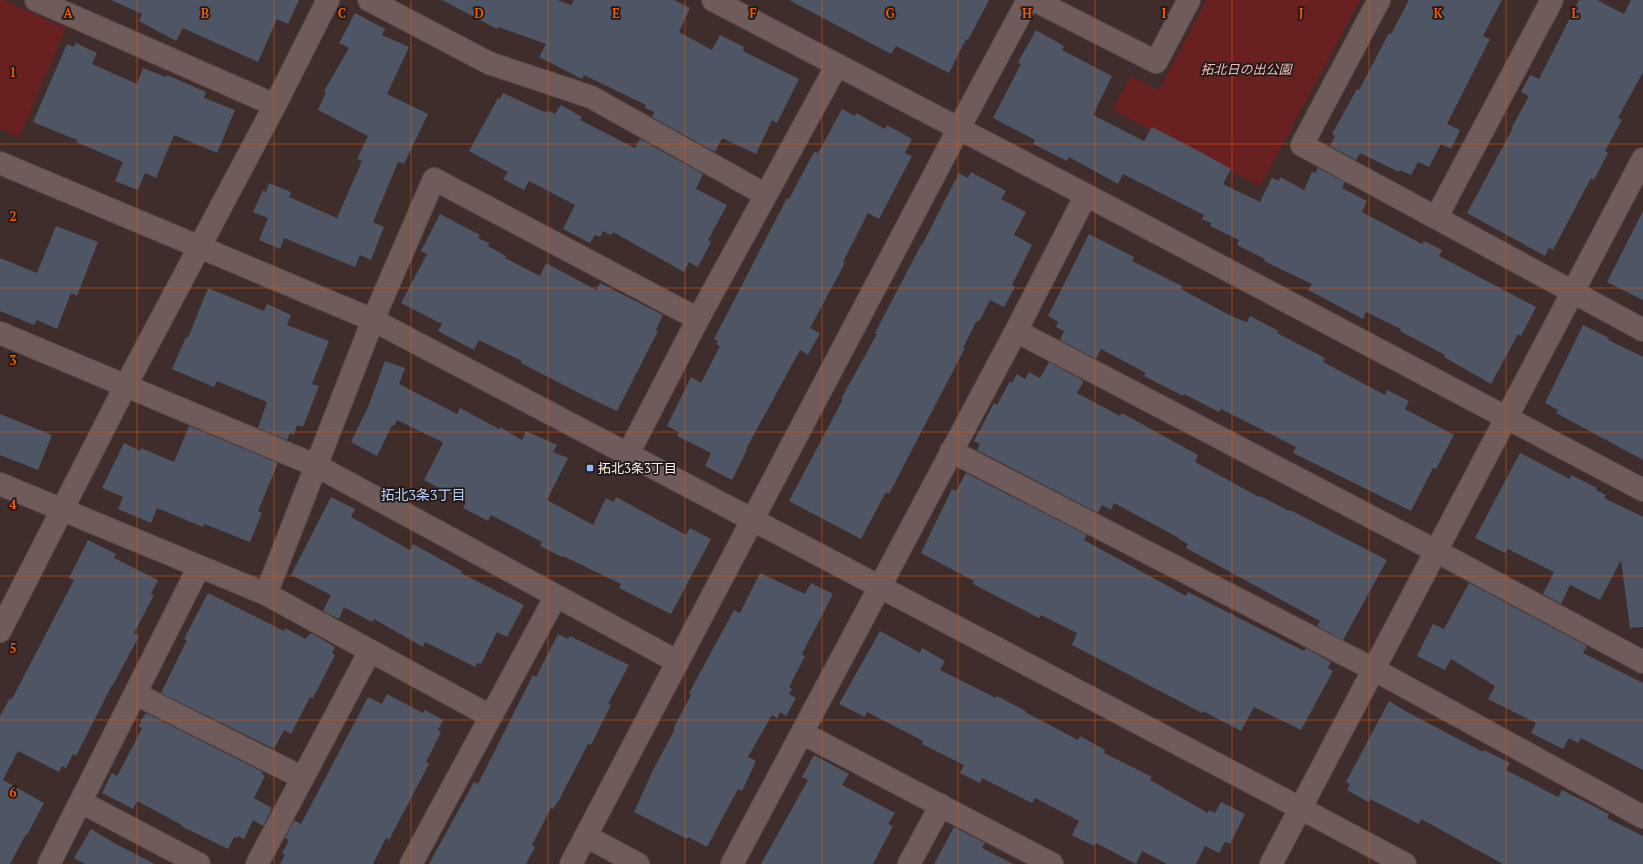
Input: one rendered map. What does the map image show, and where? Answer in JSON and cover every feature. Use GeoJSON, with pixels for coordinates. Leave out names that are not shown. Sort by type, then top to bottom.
{"type":"FeatureCollection","features":[{"type":"Feature","properties":{"kind":"street"},"geometry":{"type":"LineString","coordinates":[[36,0],[274,105]]}},
{"type":"Feature","properties":{"kind":"street"},"geometry":{"type":"LineString","coordinates":[[0,631],[126,385],[328,0]]}},
{"type":"Feature","properties":{"kind":"street"},"geometry":{"type":"LineString","coordinates":[[369,0],[489,62],[591,97],[766,195]]}},
{"type":"Feature","properties":{"kind":"street"},"geometry":{"type":"LineString","coordinates":[[712,0],[959,128],[1643,490]]}},
{"type":"Feature","properties":{"kind":"street"},"geometry":{"type":"LineString","coordinates":[[572,864],[752,520],[1028,0]]}},
{"type":"Feature","properties":{"kind":"street"},"geometry":{"type":"LineString","coordinates":[[1034,0],[1156,62],[1189,0]]}},
{"type":"Feature","properties":{"kind":"street"},"geometry":{"type":"LineString","coordinates":[[1379,0],[1302,145],[1643,330]]}},
{"type":"Feature","properties":{"kind":"street"},"geometry":{"type":"LineString","coordinates":[[1436,218],[1552,0]]}},
{"type":"Feature","properties":{"kind":"street"},"geometry":{"type":"LineString","coordinates":[[628,454],[698,319],[837,65]]}},
{"type":"Feature","properties":{"kind":"street"},"geometry":{"type":"LineString","coordinates":[[1271,864],[1642,162]]}},
{"type":"Feature","properties":{"kind":"street"},"geometry":{"type":"LineString","coordinates":[[0,163],[373,320],[1404,864]]}},
{"type":"Feature","properties":{"kind":"street"},"geometry":{"type":"LineString","coordinates":[[266,594],[373,320],[434,179],[698,319]]}},
{"type":"Feature","properties":{"kind":"street"},"geometry":{"type":"LineString","coordinates":[[732,864],[1016,331],[1086,195]]}},
{"type":"Feature","properties":{"kind":"street"},"geometry":{"type":"LineString","coordinates":[[1016,331],[1436,551],[1643,662]]}},
{"type":"Feature","properties":{"kind":"street"},"geometry":{"type":"LineString","coordinates":[[0,333],[317,466],[678,662]]}},
{"type":"Feature","properties":{"kind":"street"},"geometry":{"type":"LineString","coordinates":[[951,451],[1373,669],[1643,817]]}},
{"type":"Feature","properties":{"kind":"street"},"geometry":{"type":"LineString","coordinates":[[0,484],[266,594],[490,716]]}},
{"type":"Feature","properties":{"kind":"street"},"geometry":{"type":"LineString","coordinates":[[49,864],[199,567]]}},
{"type":"Feature","properties":{"kind":"street"},"geometry":{"type":"LineString","coordinates":[[411,864],[556,596]]}},
{"type":"Feature","properties":{"kind":"street"},"geometry":{"type":"LineString","coordinates":[[257,864],[370,651]]}},
{"type":"Feature","properties":{"kind":"street"},"geometry":{"type":"LineString","coordinates":[[136,694],[303,778]]}},
{"type":"Feature","properties":{"kind":"street"},"geometry":{"type":"LineString","coordinates":[[802,733],[1052,864]]}},
{"type":"Feature","properties":{"kind":"street"},"geometry":{"type":"LineString","coordinates":[[81,802],[199,864]]}},
{"type":"Feature","properties":{"kind":"street"},"geometry":{"type":"LineString","coordinates":[[909,864],[941,806]]}},
{"type":"Feature","properties":{"kind":"street"},"geometry":{"type":"LineString","coordinates":[[586,836],[638,864]]}},
{"type":"Feature","properties":{"kind":"green space"},"geometry":{"type":"Polygon","coordinates":[[[0,0],[4,0],[66,28],[19,137],[0,129],[0,0]]]}},
{"type":"Feature","properties":{"kind":"green space","name":"拓北日の出公園"},"geometry":{"type":"Polygon","coordinates":[[[1206,0],[1360,0],[1260,186],[1112,110],[1131,76],[1159,90],[1206,0]]]}},
{"type":"Feature","properties":{"kind":"building"},"geometry":{"type":"Polygon","coordinates":[[[111,0],[299,0],[288,24],[277,19],[258,62],[183,28],[176,41],[139,21],[142,14],[111,0]]]}},
{"type":"Feature","properties":{"kind":"building"},"geometry":{"type":"Polygon","coordinates":[[[442,0],[557,0],[571,5],[574,0],[674,0],[690,8],[679,32],[712,50],[720,35],[744,47],[743,51],[799,79],[777,123],[772,120],[756,154],[722,138],[715,152],[652,117],[654,112],[645,108],[646,105],[584,75],[582,79],[539,57],[546,44],[498,27],[497,29],[442,0]]]}},
{"type":"Feature","properties":{"kind":"building"},"geometry":{"type":"Polygon","coordinates":[[[789,0],[989,0],[968,40],[966,39],[949,73],[896,46],[891,54],[789,0]]]}},
{"type":"Feature","properties":{"kind":"building"},"geometry":{"type":"Polygon","coordinates":[[[1409,0],[1502,0],[1483,36],[1490,39],[1447,124],[1460,130],[1451,149],[1441,144],[1429,167],[1418,162],[1411,175],[1400,170],[1399,172],[1360,153],[1356,160],[1330,146],[1335,136],[1332,134],[1357,89],[1359,90],[1389,33],[1391,34],[1409,0]]]}},
{"type":"Feature","properties":{"kind":"building"},"geometry":{"type":"Polygon","coordinates":[[[1579,0],[1597,0],[1624,14],[1631,0],[1643,0],[1643,72],[1618,118],[1622,120],[1605,151],[1608,153],[1594,180],[1591,178],[1553,250],[1549,248],[1545,256],[1467,213],[1529,96],[1521,92],[1530,75],[1539,79],[1579,0]]]}},
{"type":"Feature","properties":{"kind":"building"},"geometry":{"type":"Polygon","coordinates":[[[355,13],[385,29],[382,35],[409,47],[387,94],[428,114],[404,164],[398,162],[373,222],[384,227],[371,260],[360,255],[355,267],[284,238],[280,249],[259,240],[268,218],[253,212],[263,190],[266,192],[269,183],[291,192],[289,197],[337,218],[362,161],[357,159],[368,136],[318,110],[326,92],[324,91],[349,48],[339,43],[355,13]]]}},
{"type":"Feature","properties":{"kind":"building"},"geometry":{"type":"Polygon","coordinates":[[[1036,30],[1064,46],[1062,50],[1112,76],[1093,115],[1144,141],[1152,127],[1193,148],[1231,169],[1223,184],[1260,202],[1272,178],[1279,181],[1280,177],[1304,190],[1312,172],[1315,173],[1318,168],[1345,182],[1342,188],[1367,201],[1362,212],[1422,244],[1424,241],[1442,250],[1439,256],[1536,307],[1521,336],[1518,334],[1491,384],[1444,357],[1445,355],[1400,331],[1401,329],[1366,312],[1363,319],[1308,290],[1312,284],[1264,261],[1265,259],[1237,245],[1239,240],[1210,226],[1211,223],[1202,219],[1204,215],[1123,174],[1118,184],[1069,157],[1067,161],[1033,144],[1035,140],[993,118],[1021,64],[1018,62],[1036,30]]]}},
{"type":"Feature","properties":{"kind":"building"},"geometry":{"type":"Polygon","coordinates":[[[76,43],[97,53],[92,64],[137,84],[143,68],[166,77],[167,75],[206,92],[204,98],[235,110],[217,153],[174,135],[156,178],[145,173],[138,190],[115,181],[123,162],[76,142],[77,140],[33,122],[67,44],[74,47],[76,43]]]}},
{"type":"Feature","properties":{"kind":"building"},"geometry":{"type":"Polygon","coordinates":[[[503,93],[544,112],[549,113],[550,111],[555,114],[561,105],[582,117],[580,120],[635,148],[640,139],[703,174],[696,189],[727,205],[708,240],[711,242],[698,267],[689,262],[684,272],[613,232],[611,235],[603,231],[600,237],[595,235],[590,243],[563,229],[575,205],[529,181],[524,190],[503,179],[508,172],[469,151],[498,98],[500,99],[503,93]]]}},
{"type":"Feature","properties":{"kind":"building"},"geometry":{"type":"Polygon","coordinates":[[[842,109],[855,116],[856,113],[885,129],[887,125],[912,139],[905,153],[912,156],[879,219],[868,213],[843,262],[845,263],[810,328],[820,333],[808,355],[800,350],[746,449],[747,450],[732,480],[705,466],[711,453],[677,436],[679,432],[667,426],[691,377],[701,383],[720,346],[716,344],[718,341],[714,339],[787,198],[789,199],[814,152],[818,153],[842,109]]]}},
{"type":"Feature","properties":{"kind":"building"},"geometry":{"type":"Polygon","coordinates":[[[971,172],[1006,191],[1001,199],[1026,212],[1014,235],[1032,245],[1012,285],[1015,287],[1004,307],[990,300],[980,320],[976,322],[963,348],[965,348],[889,494],[886,492],[861,539],[789,501],[843,399],[841,399],[877,334],[875,333],[959,173],[968,178],[971,172]]]}},
{"type":"Feature","properties":{"kind":"building"},"geometry":{"type":"Polygon","coordinates":[[[1643,211],[1643,300],[1607,282],[1643,211]]]}},
{"type":"Feature","properties":{"kind":"building"},"geometry":{"type":"Polygon","coordinates":[[[440,214],[480,235],[478,238],[489,243],[488,246],[506,256],[505,258],[540,276],[546,263],[596,290],[600,283],[663,315],[656,330],[658,331],[617,411],[581,394],[521,363],[522,361],[479,340],[474,350],[438,331],[442,324],[401,303],[427,254],[421,251],[440,214]]]}},
{"type":"Feature","properties":{"kind":"building"},"geometry":{"type":"Polygon","coordinates":[[[56,226],[98,242],[77,296],[71,293],[57,329],[37,320],[34,325],[0,311],[0,258],[37,273],[56,226]]]}},
{"type":"Feature","properties":{"kind":"building"},"geometry":{"type":"Polygon","coordinates":[[[1089,234],[1134,257],[1132,261],[1182,286],[1181,289],[1233,317],[1247,322],[1250,316],[1279,331],[1277,333],[1325,358],[1323,362],[1385,395],[1387,390],[1409,401],[1405,409],[1454,435],[1436,469],[1433,468],[1411,511],[1293,453],[1296,447],[1221,409],[1219,412],[1144,376],[1146,373],[1101,349],[1096,359],[1060,340],[1064,331],[1056,327],[1058,322],[1048,316],[1089,234]]]}},
{"type":"Feature","properties":{"kind":"building"},"geometry":{"type":"Polygon","coordinates":[[[208,288],[264,311],[267,304],[291,315],[287,325],[329,341],[312,384],[319,386],[303,427],[297,425],[294,435],[290,433],[287,440],[258,428],[267,402],[217,381],[214,387],[172,369],[186,337],[188,338],[208,288]]]}},
{"type":"Feature","properties":{"kind":"building"},"geometry":{"type":"Polygon","coordinates":[[[1583,325],[1609,338],[1608,340],[1643,357],[1643,460],[1556,413],[1558,410],[1545,403],[1583,325]]]}},
{"type":"Feature","properties":{"kind":"building"},"geometry":{"type":"Polygon","coordinates":[[[385,361],[405,368],[399,384],[457,414],[460,408],[499,429],[500,427],[522,440],[526,431],[557,445],[553,452],[568,458],[547,500],[593,525],[606,498],[614,502],[616,497],[686,535],[690,528],[711,539],[671,614],[619,588],[621,584],[540,546],[542,542],[491,515],[488,521],[463,508],[466,502],[424,480],[443,443],[442,442],[397,420],[394,426],[392,425],[377,456],[351,442],[368,407],[385,361]]]}},
{"type":"Feature","properties":{"kind":"building"},"geometry":{"type":"Polygon","coordinates":[[[1049,362],[1084,381],[1077,393],[1120,416],[1122,413],[1198,455],[1195,462],[1259,497],[1260,496],[1289,511],[1290,510],[1387,560],[1343,640],[1317,626],[1320,621],[1186,548],[1188,544],[1179,538],[1114,503],[1111,510],[1102,505],[1098,513],[977,450],[980,444],[974,441],[994,403],[997,405],[1010,381],[1012,383],[1017,374],[1025,379],[1029,372],[1040,378],[1049,362]]]}},
{"type":"Feature","properties":{"kind":"building"},"geometry":{"type":"Polygon","coordinates":[[[0,414],[52,435],[38,470],[0,455],[0,414]]]}},
{"type":"Feature","properties":{"kind":"building"},"geometry":{"type":"Polygon","coordinates":[[[189,426],[278,463],[258,511],[262,513],[250,542],[204,524],[203,527],[157,508],[151,523],[118,509],[123,497],[102,488],[124,443],[140,451],[141,448],[174,462],[189,426]]]}},
{"type":"Feature","properties":{"kind":"building"},"geometry":{"type":"Polygon","coordinates":[[[1520,453],[1570,479],[1571,475],[1597,488],[1596,490],[1606,495],[1604,498],[1643,517],[1643,627],[1630,628],[1621,560],[1600,600],[1570,585],[1561,604],[1543,594],[1554,572],[1508,549],[1505,553],[1475,538],[1520,453]]]}},
{"type":"Feature","properties":{"kind":"building"},"geometry":{"type":"Polygon","coordinates":[[[966,473],[1087,535],[1084,540],[1186,596],[1188,592],[1304,651],[1306,648],[1331,662],[1328,668],[1333,671],[1301,730],[1254,707],[1241,731],[1203,711],[1202,713],[1072,645],[1077,633],[1041,615],[1039,618],[973,584],[974,581],[921,553],[952,489],[956,491],[966,473]]]}},
{"type":"Feature","properties":{"kind":"building"},"geometry":{"type":"Polygon","coordinates":[[[331,497],[355,509],[351,517],[410,550],[413,544],[462,571],[461,573],[524,605],[507,637],[497,632],[481,664],[477,663],[475,667],[425,642],[423,647],[374,619],[372,622],[344,607],[339,619],[323,611],[331,595],[291,575],[331,497]]]}},
{"type":"Feature","properties":{"kind":"building"},"geometry":{"type":"Polygon","coordinates":[[[88,540],[116,554],[114,558],[158,580],[151,594],[154,595],[134,633],[139,636],[76,756],[73,754],[66,768],[62,766],[59,772],[18,751],[3,780],[44,803],[10,864],[0,864],[0,716],[10,698],[12,699],[74,580],[69,578],[88,540]]]}},
{"type":"Feature","properties":{"kind":"building"},"geometry":{"type":"Polygon","coordinates":[[[760,573],[805,594],[811,583],[833,594],[802,654],[805,656],[789,687],[792,689],[789,694],[796,698],[786,716],[780,712],[777,718],[772,715],[748,757],[756,761],[742,791],[738,789],[707,847],[688,837],[687,839],[634,812],[654,768],[675,729],[673,729],[691,695],[689,693],[734,610],[740,613],[760,573]]]}},
{"type":"Feature","properties":{"kind":"building"},"geometry":{"type":"Polygon","coordinates":[[[1469,583],[1587,646],[1583,653],[1643,683],[1643,770],[1581,738],[1578,743],[1569,738],[1563,749],[1531,733],[1536,723],[1488,699],[1495,686],[1451,659],[1445,670],[1417,656],[1433,624],[1444,629],[1469,583]]]}},
{"type":"Feature","properties":{"kind":"building"},"geometry":{"type":"Polygon","coordinates":[[[208,593],[284,631],[285,628],[306,639],[311,633],[335,647],[332,653],[335,655],[313,698],[310,697],[291,734],[284,730],[274,749],[161,693],[187,640],[184,639],[208,593]]]}},
{"type":"Feature","properties":{"kind":"building"},"geometry":{"type":"Polygon","coordinates":[[[880,631],[920,653],[922,648],[945,661],[940,670],[996,698],[997,696],[1078,740],[1080,736],[1105,750],[1104,753],[1152,777],[1150,780],[1208,813],[1209,810],[1215,813],[1221,802],[1245,814],[1230,844],[1225,842],[1219,853],[1205,846],[1196,864],[1167,864],[1142,851],[1136,864],[1096,843],[1094,846],[1072,835],[1079,821],[1035,798],[1032,803],[982,778],[980,783],[960,773],[964,765],[922,744],[923,741],[867,712],[865,717],[839,704],[880,631]]]}},
{"type":"Feature","properties":{"kind":"building"},"geometry":{"type":"Polygon","coordinates":[[[558,634],[568,639],[570,636],[629,665],[608,704],[611,705],[591,745],[588,744],[559,800],[553,809],[551,808],[532,845],[535,847],[526,864],[429,864],[474,782],[478,784],[533,675],[536,677],[558,634]]]}},
{"type":"Feature","properties":{"kind":"building"},"geometry":{"type":"Polygon","coordinates":[[[387,694],[423,713],[425,710],[443,720],[438,730],[441,732],[426,762],[429,764],[389,840],[386,838],[373,864],[280,864],[285,855],[282,853],[289,840],[285,838],[294,820],[301,824],[368,697],[382,704],[387,694]]]}},
{"type":"Feature","properties":{"kind":"building"},"geometry":{"type":"Polygon","coordinates":[[[1389,701],[1483,752],[1484,750],[1510,763],[1506,770],[1558,797],[1562,790],[1609,814],[1607,818],[1643,836],[1643,864],[1503,864],[1421,819],[1419,824],[1370,799],[1368,802],[1347,790],[1350,784],[1346,782],[1389,701]]]}},
{"type":"Feature","properties":{"kind":"building"},"geometry":{"type":"Polygon","coordinates":[[[146,713],[263,772],[261,774],[265,776],[254,798],[272,808],[263,826],[253,820],[244,839],[238,836],[237,838],[234,837],[228,849],[181,826],[182,825],[137,801],[133,809],[102,793],[112,773],[117,776],[122,767],[142,728],[138,726],[146,713]]]}},
{"type":"Feature","properties":{"kind":"building"},"geometry":{"type":"Polygon","coordinates":[[[814,755],[849,774],[842,785],[895,813],[888,824],[893,826],[873,864],[761,864],[808,780],[802,777],[814,755]]]}},
{"type":"Feature","properties":{"kind":"building"},"geometry":{"type":"Polygon","coordinates":[[[954,827],[985,843],[982,848],[1013,864],[934,864],[954,827]]]}},
{"type":"Feature","properties":{"kind":"building"},"geometry":{"type":"Polygon","coordinates":[[[91,829],[114,843],[155,864],[85,864],[74,858],[91,829]]]}},
{"type":"Feature","properties":{"kind":"place","name":"拓北3条3丁目"},"geometry":{"type":"Point","coordinates":[590,468]}},
{"type":"Feature","properties":{"kind":"district","name":"拓北3条3丁目"},"geometry":{"type":"Point","coordinates":[423,494]}}]}
